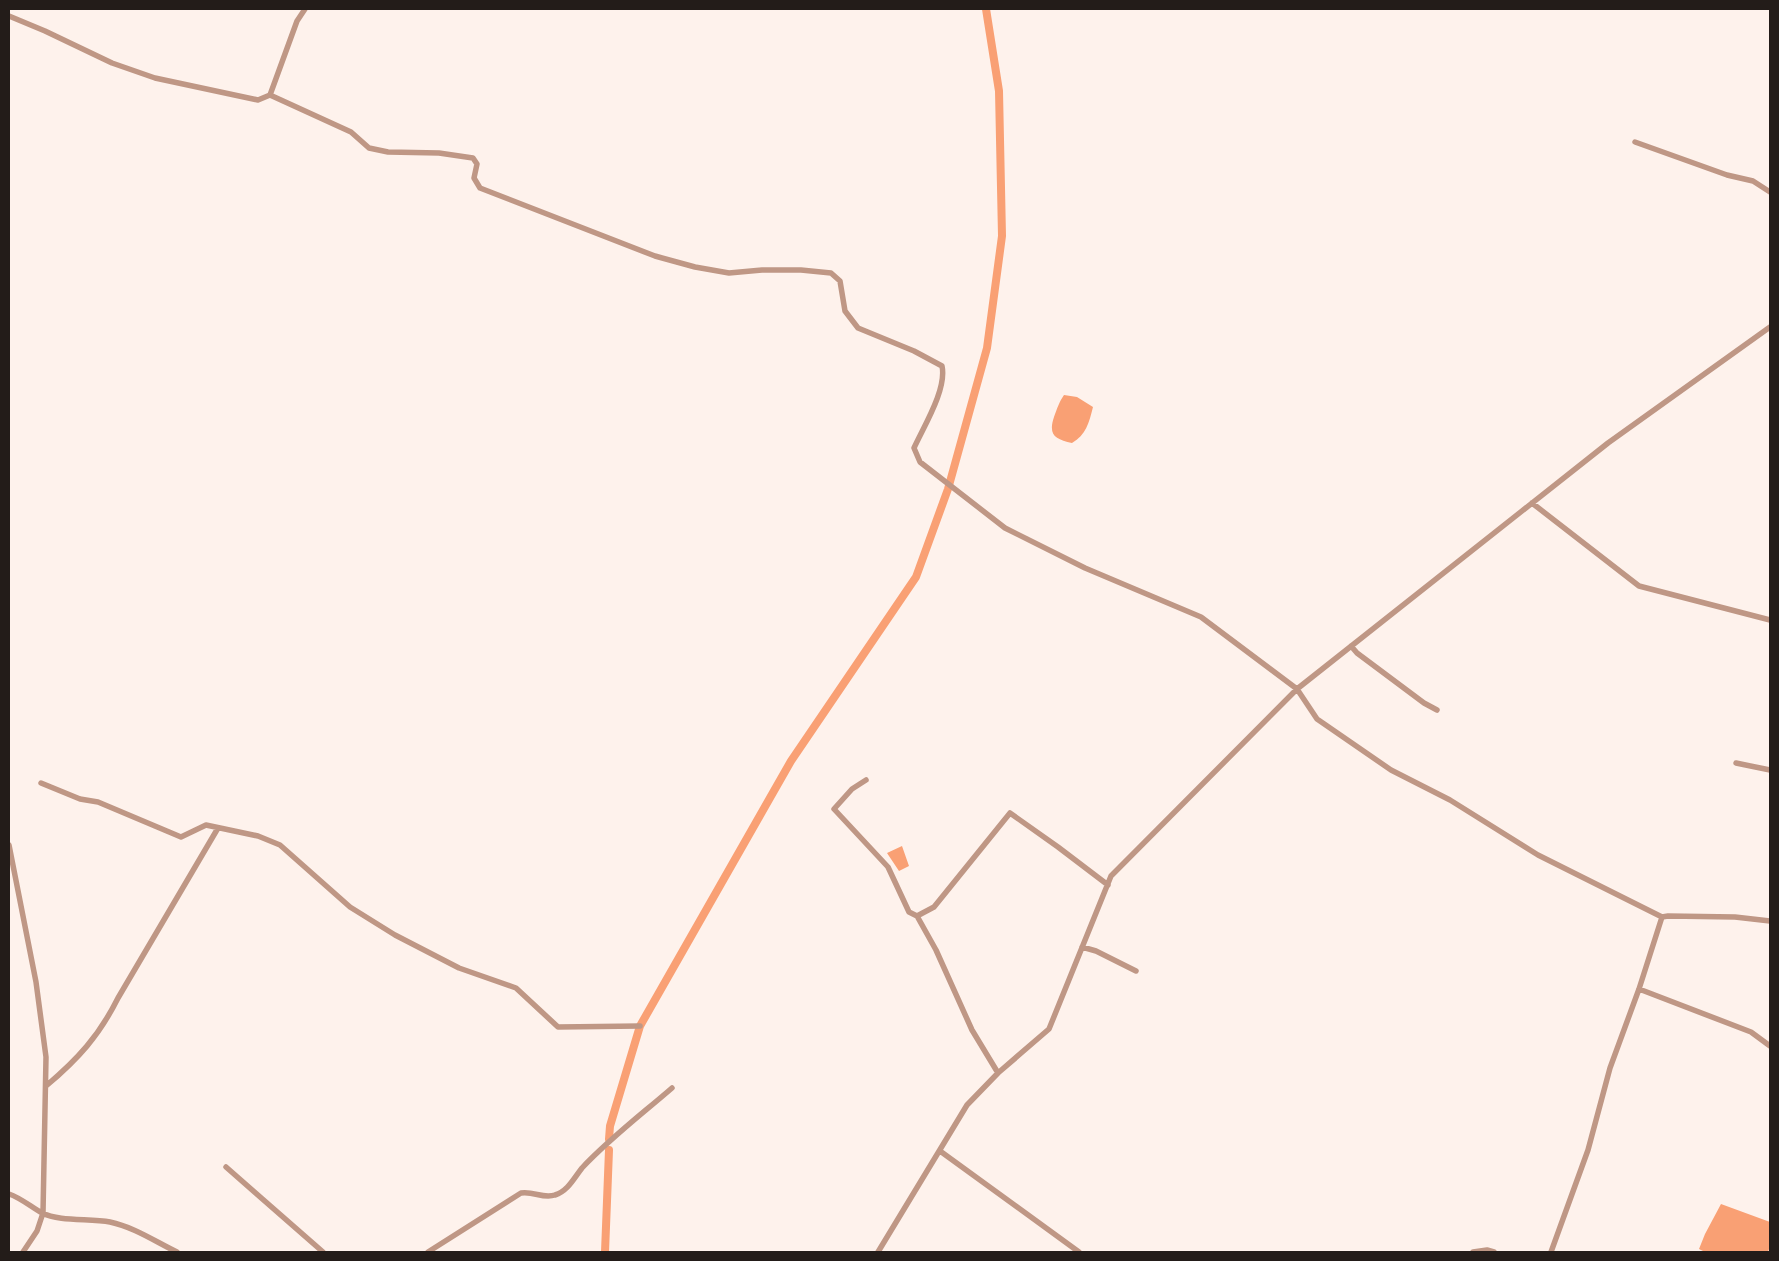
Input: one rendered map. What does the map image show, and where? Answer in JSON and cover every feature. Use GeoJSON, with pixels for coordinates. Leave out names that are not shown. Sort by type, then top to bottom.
{"type":"FeatureCollection","features":[{"type":"Feature","properties":{"kind":"street"},"geometry":{"type":"LineString","coordinates":[[270,95],[297,21],[304,9]]}},
{"type":"Feature","properties":{"kind":"street"},"geometry":{"type":"LineString","coordinates":[[9,16],[112,63],[155,78],[258,100],[270,95],[351,132],[369,148],[388,152],[439,153],[473,158],[477,164],[474,178],[480,188],[655,256],[694,267],[729,273],[762,270],[801,270],[831,273],[840,281],[845,311],[858,328],[914,351],[942,366],[944,374],[940,391],[914,448],[920,462],[1005,528],[1085,568],[1201,617],[1297,689],[1317,719],[1391,770],[1450,800],[1538,855],[1662,918],[1668,916],[1735,917],[1770,921]]}},
{"type":"Feature","properties":{"kind":"street"},"geometry":{"type":"LineString","coordinates":[[1635,142],[1727,175],[1753,181],[1770,192]]}},
{"type":"Feature","properties":{"kind":"street"},"geometry":{"type":"LineString","coordinates":[[878,1252],[967,1105],[998,1073],[1049,1029],[1110,876],[1297,689],[1608,443],[1770,327]]}},
{"type":"Feature","properties":{"kind":"street"},"geometry":{"type":"LineString","coordinates":[[1532,503],[1639,586],[1770,620]]}},
{"type":"Feature","properties":{"kind":"street"},"geometry":{"type":"LineString","coordinates":[[1351,646],[1357,653],[1416,698],[1437,710]]}},
{"type":"Feature","properties":{"kind":"street"},"geometry":{"type":"LineString","coordinates":[[1736,763],[1770,770]]}},
{"type":"Feature","properties":{"kind":"street"},"geometry":{"type":"LineString","coordinates":[[866,780],[852,789],[834,810],[888,867],[909,912],[917,916],[936,950],[972,1030],[998,1073]]}},
{"type":"Feature","properties":{"kind":"street"},"geometry":{"type":"LineString","coordinates":[[41,783],[80,799],[98,802],[181,838],[206,825],[258,836],[280,845],[350,907],[395,935],[458,968],[516,988],[558,1027],[640,1026]]}},
{"type":"Feature","properties":{"kind":"street"},"geometry":{"type":"LineString","coordinates":[[917,916],[934,906],[1010,813],[1108,885]]}},
{"type":"Feature","properties":{"kind":"street"},"geometry":{"type":"LineString","coordinates":[[46,1086],[85,1051],[106,1022],[118,998],[218,828]]}},
{"type":"Feature","properties":{"kind":"street"},"geometry":{"type":"LineString","coordinates":[[9,844],[36,982],[46,1057],[43,1213],[37,1231],[23,1252]]}},
{"type":"Feature","properties":{"kind":"street"},"geometry":{"type":"LineString","coordinates":[[1551,1252],[1588,1150],[1610,1068],[1639,989],[1662,918]]}},
{"type":"Feature","properties":{"kind":"street"},"geometry":{"type":"LineString","coordinates":[[1082,948],[1096,951],[1136,971]]}},
{"type":"Feature","properties":{"kind":"street"},"geometry":{"type":"LineString","coordinates":[[1639,989],[1751,1032],[1770,1046]]}},
{"type":"Feature","properties":{"kind":"street"},"geometry":{"type":"LineString","coordinates":[[428,1252],[522,1193],[531,1193],[545,1198],[560,1193],[567,1188],[582,1168],[672,1088]]}},
{"type":"Feature","properties":{"kind":"street"},"geometry":{"type":"LineString","coordinates":[[940,1151],[1079,1252]]}},
{"type":"Feature","properties":{"kind":"street"},"geometry":{"type":"LineString","coordinates":[[226,1167],[322,1252]]}},
{"type":"Feature","properties":{"kind":"street"},"geometry":{"type":"LineString","coordinates":[[9,1194],[31,1204],[43,1213],[74,1220],[97,1220],[113,1223],[131,1229],[177,1252]]}},
{"type":"Feature","properties":{"kind":"street"},"geometry":{"type":"LineString","coordinates":[[1473,1252],[1487,1250],[1494,1252]]}},
{"type":"Feature","properties":{"kind":"shaded area"},"geometry":{"type":"Polygon","coordinates":[[[1064,395],[1077,397],[1093,407],[1084,432],[1072,443],[1057,438],[1052,428],[1056,411],[1064,395]]]}},
{"type":"Feature","properties":{"kind":"shaded area"},"geometry":{"type":"Polygon","coordinates":[[[902,846],[909,866],[899,871],[887,853],[902,846]]]}},
{"type":"Feature","properties":{"kind":"shaded area"},"geometry":{"type":"Polygon","coordinates":[[[1721,1204],[1770,1222],[1770,1246],[1768,1252],[1705,1252],[1699,1249],[1721,1204]]]}},
{"type":"Feature","properties":{"kind":"waterway"},"geometry":{"type":"LineString","coordinates":[[609,1139],[610,1126],[640,1026],[791,761],[916,577],[948,489],[987,348],[1002,236],[999,91],[986,9]]}},
{"type":"Feature","properties":{"kind":"waterway"},"geometry":{"type":"LineString","coordinates":[[605,1252],[609,1150]]}}]}
